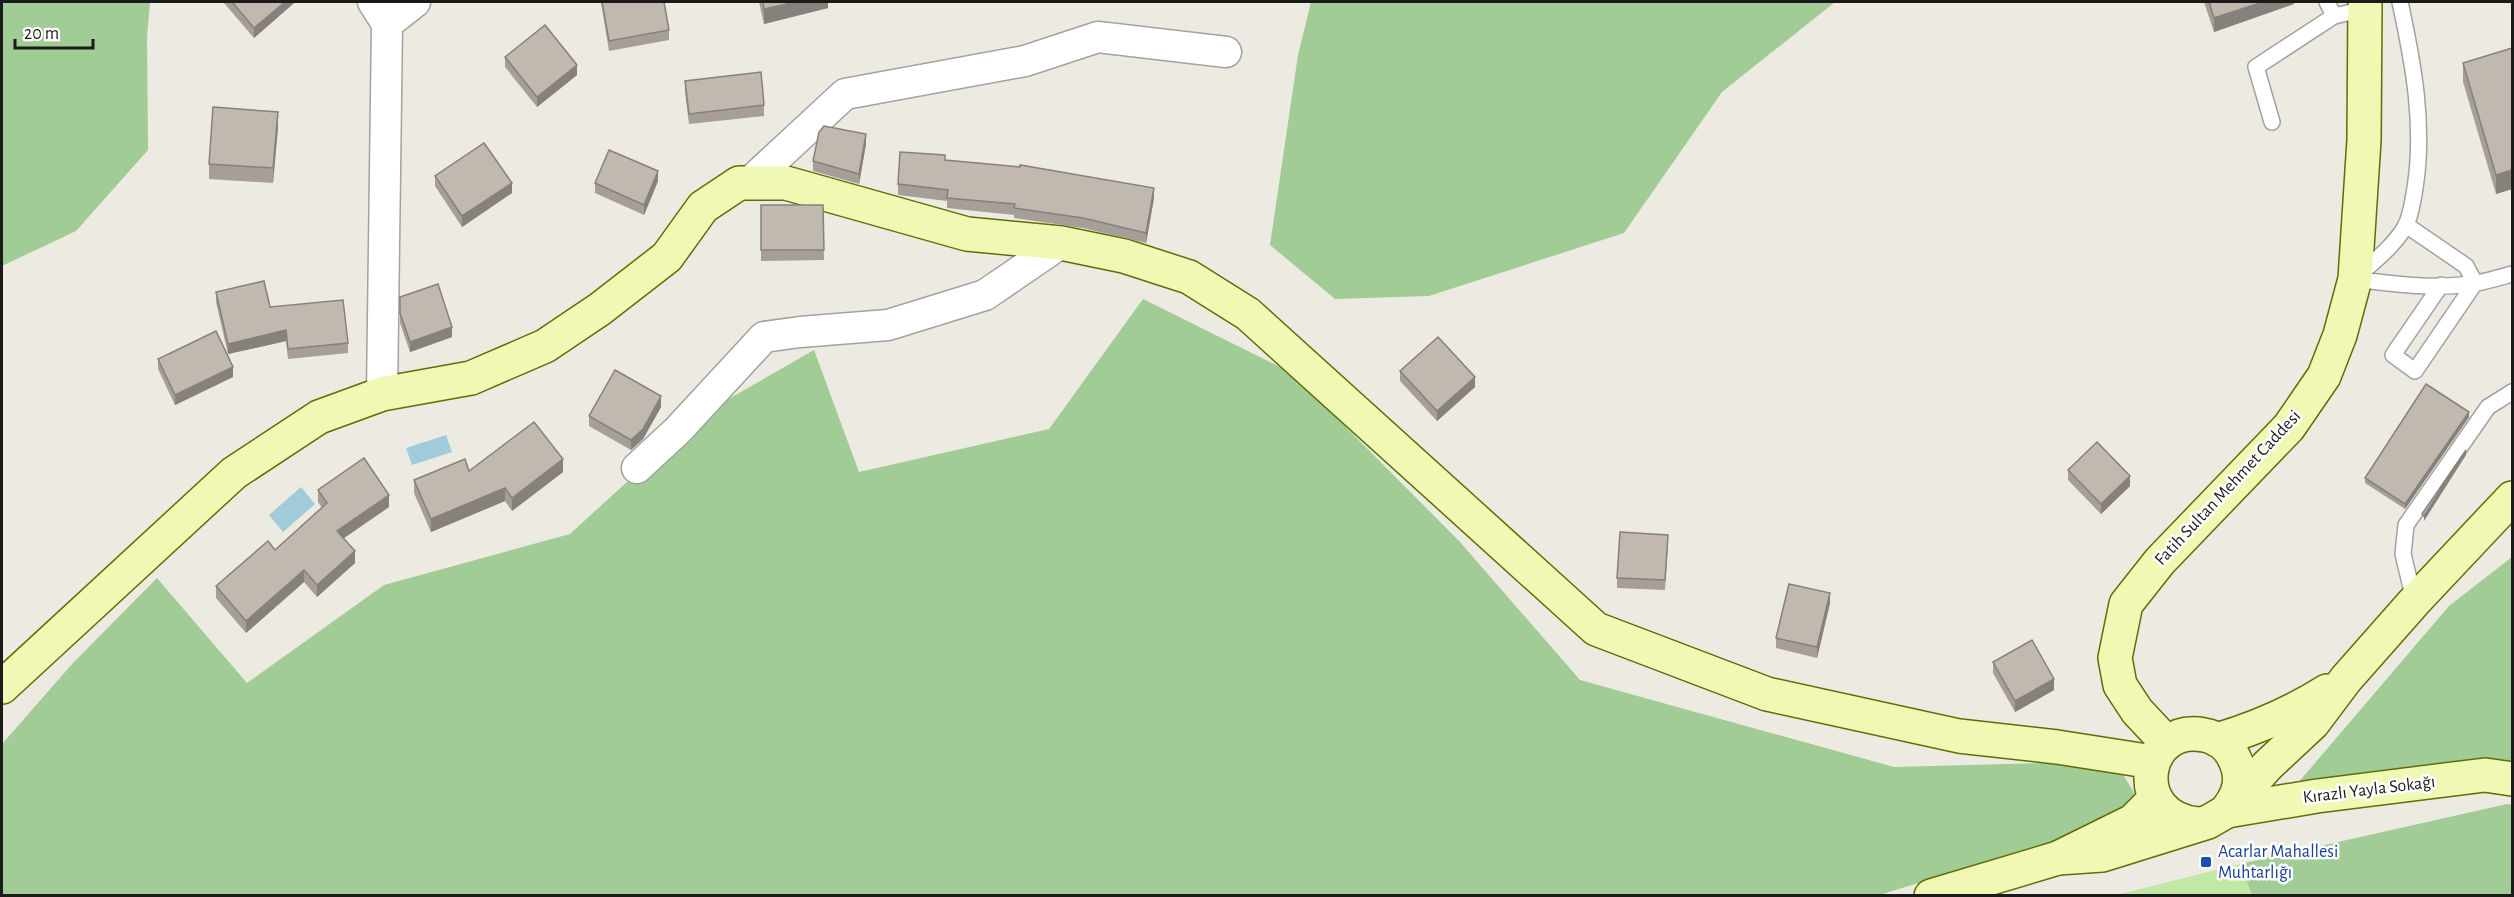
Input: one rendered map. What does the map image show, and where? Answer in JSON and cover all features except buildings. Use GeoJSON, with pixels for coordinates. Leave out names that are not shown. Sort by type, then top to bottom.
{"type":"FeatureCollection","features":[{"type":"Feature","properties":{"kind":"street"},"geometry":{"type":"LineString","coordinates":[[382,394],[380,13],[415,2]]}},
{"type":"Feature","properties":{"kind":"street","name":"Fatih Sultan Mehmet Caddesi"},"geometry":{"type":"LineString","coordinates":[[2160,753],[2120,685],[2115,658],[2127,603],[2160,561],[2289,427],[2324,376],[2340,335],[2355,279],[2364,140],[2354,9]]}},
{"type":"Feature","properties":{"kind":"street"},"geometry":{"type":"LineString","coordinates":[[749,183],[845,94],[1025,61],[1098,37],[1226,52]]}},
{"type":"Feature","properties":{"kind":"street"},"geometry":{"type":"LineString","coordinates":[[2,687],[234,473],[319,417],[382,394],[471,378],[545,346],[600,309],[667,257],[703,207],[739,183],[786,183],[967,234],[1061,243],[1124,256],[1189,277],[1248,314],[1596,629],[1767,694],[1959,736],[2057,747],[2160,753]]}},
{"type":"Feature","properties":{"kind":"street"},"geometry":{"type":"LineString","coordinates":[[637,468],[678,430],[764,338],[800,332],[888,325],[985,295],[1061,243]]}},
{"type":"Feature","properties":{"kind":"street"},"geometry":{"type":"LineString","coordinates":[[2058,858],[2102,855],[2208,822],[2227,811],[2267,766],[2313,723],[2346,679],[2414,602],[2512,498]]}},
{"type":"Feature","properties":{"kind":"street"},"geometry":{"type":"LineString","coordinates":[[2217,740],[2296,711],[2346,679]]}},
{"type":"Feature","properties":{"kind":"street"},"geometry":{"type":"LineString","coordinates":[[2197,824],[2184,823],[2172,818],[2155,800],[2151,787],[2150,774],[2160,753],[2187,734],[2208,735],[2234,756],[2239,767],[2238,791],[2227,811]]}},
{"type":"Feature","properties":{"kind":"street","name":"Kırazlı Yayla Sokağı"},"geometry":{"type":"LineString","coordinates":[[2227,811],[2317,796],[2485,775],[2512,779]]}},
{"type":"Feature","properties":{"kind":"street"},"geometry":{"type":"LineString","coordinates":[[1931,896],[2058,858],[2133,820],[2155,800]]}},
{"type":"Feature","properties":{"kind":"lane"},"geometry":{"type":"LineString","coordinates":[[2327,2],[2354,9]]}},
{"type":"Feature","properties":{"kind":"lane"},"geometry":{"type":"LineString","coordinates":[[2355,279],[2393,243],[2406,225],[2413,200],[2419,163],[2418,130],[2413,60],[2400,2]]}},
{"type":"Feature","properties":{"kind":"lane"},"geometry":{"type":"LineString","coordinates":[[2272,122],[2256,67],[2354,9]]}},
{"type":"Feature","properties":{"kind":"lane"},"geometry":{"type":"LineString","coordinates":[[2406,225],[2466,266],[2475,283]]}},
{"type":"Feature","properties":{"kind":"lane"},"geometry":{"type":"LineString","coordinates":[[2355,279],[2403,285],[2441,285],[2475,283],[2512,274]]}},
{"type":"Feature","properties":{"kind":"lane"},"geometry":{"type":"LineString","coordinates":[[2441,285],[2393,355],[2415,370],[2475,283]]}},
{"type":"Feature","properties":{"kind":"lane"},"geometry":{"type":"LineString","coordinates":[[2414,602],[2403,554],[2406,525],[2488,407],[2512,392]]}},
{"type":"Feature","properties":{"kind":"green space"},"geometry":{"type":"Polygon","coordinates":[[[2,2],[150,2],[147,36],[148,150],[76,231],[2,266],[2,2]]]}},
{"type":"Feature","properties":{"kind":"green space"},"geometry":{"type":"Polygon","coordinates":[[[1311,2],[1835,2],[1722,92],[1624,233],[1429,296],[1335,299],[1270,245],[1298,55],[1311,2]]]}},
{"type":"Feature","properties":{"kind":"green space"},"geometry":{"type":"Polygon","coordinates":[[[1143,299],[1292,373],[1460,542],[1580,680],[1894,767],[2115,761],[2146,813],[1876,896],[2,896],[2,744],[73,663],[157,578],[247,683],[384,585],[570,534],[699,416],[814,350],[859,472],[1049,429],[1143,299]]]}},
{"type":"Feature","properties":{"kind":"green space"},"geometry":{"type":"Polygon","coordinates":[[[2512,557],[2512,772],[2286,797],[2449,606],[2512,557]]]}},
{"type":"Feature","properties":{"kind":"green space"},"geometry":{"type":"Polygon","coordinates":[[[2507,804],[2512,805],[2512,895],[2252,895],[2240,864],[2507,804]]]}},
{"type":"Feature","properties":{"kind":"green space"},"geometry":{"type":"Polygon","coordinates":[[[2240,864],[2252,895],[2112,896],[2240,864]]]}},
{"type":"Feature","properties":{"kind":"water"},"geometry":{"type":"Polygon","coordinates":[[[446,435],[452,452],[412,465],[406,448],[446,435]]]}},
{"type":"Feature","properties":{"kind":"water"},"geometry":{"type":"Polygon","coordinates":[[[301,487],[315,504],[283,532],[269,515],[301,487]]]}},
{"type":"Feature","properties":{"kind":"place","name":"Acarlar Mahallesi Muhtarlığı"},"geometry":{"type":"Point","coordinates":[2206,862]}}]}
